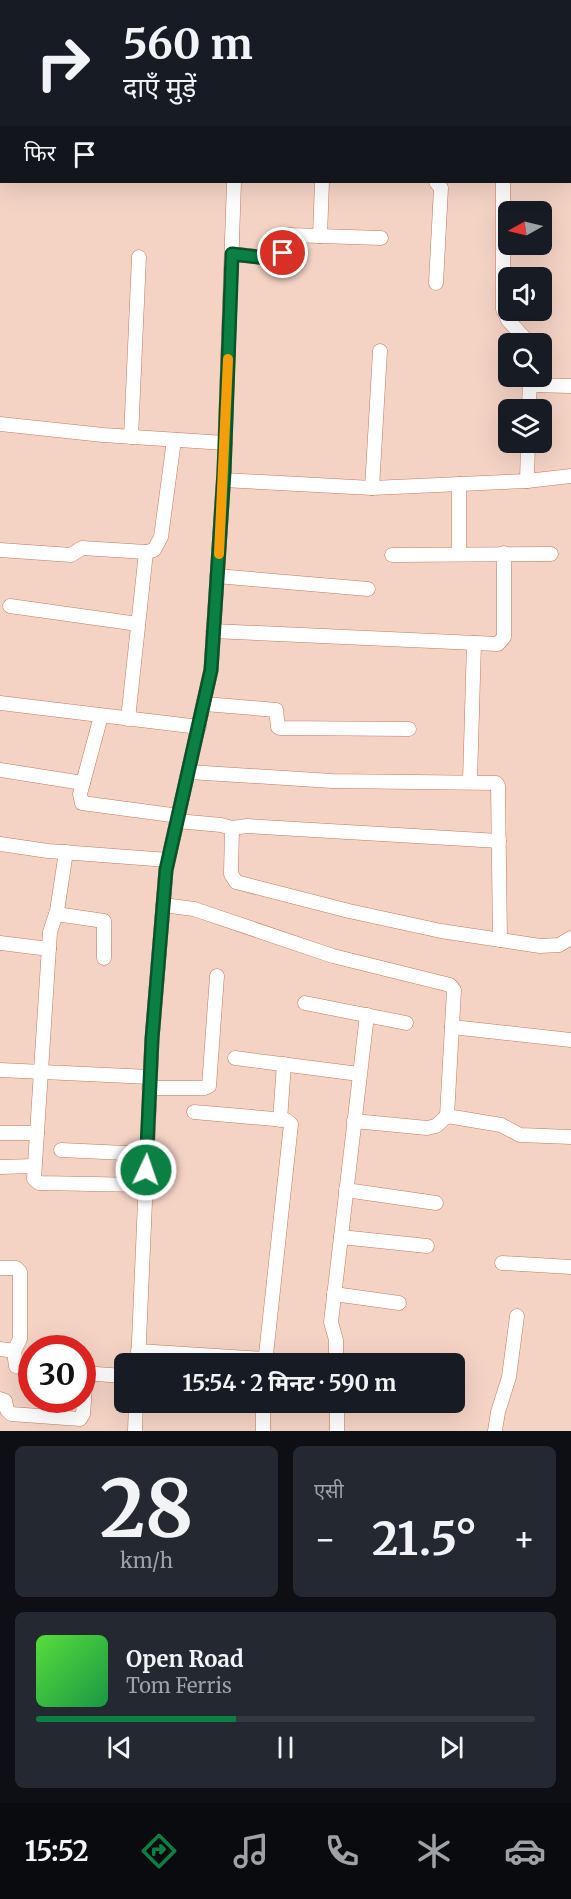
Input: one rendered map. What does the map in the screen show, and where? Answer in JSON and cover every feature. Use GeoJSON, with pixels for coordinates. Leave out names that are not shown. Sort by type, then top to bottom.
{"type":"FeatureCollection","features":[{"type":"Feature","properties":{"kind":"street"},"geometry":{"type":"LineString","coordinates":[[138,1353],[150,1083],[163,905],[168,860],[211,670],[224,480],[234,183]]}},
{"type":"Feature","properties":{"kind":"street"},"geometry":{"type":"LineString","coordinates":[[320,236],[322,183]]}},
{"type":"Feature","properties":{"kind":"street"},"geometry":{"type":"LineString","coordinates":[[436,283],[441,189],[437,183]]}},
{"type":"Feature","properties":{"kind":"street"},"geometry":{"type":"LineString","coordinates":[[503,183],[503,309],[508,320],[520,333]]}},
{"type":"Feature","properties":{"kind":"street"},"geometry":{"type":"LineString","coordinates":[[232,254],[275,259],[281,257],[286,236],[381,238]]}},
{"type":"Feature","properties":{"kind":"street"},"geometry":{"type":"LineString","coordinates":[[131,437],[139,257]]}},
{"type":"Feature","properties":{"kind":"street"},"geometry":{"type":"LineString","coordinates":[[372,488],[380,351]]}},
{"type":"Feature","properties":{"kind":"street"},"geometry":{"type":"LineString","coordinates":[[552,384],[571,386]]}},
{"type":"Feature","properties":{"kind":"street"},"geometry":{"type":"LineString","coordinates":[[0,424],[131,437],[225,443]]}},
{"type":"Feature","properties":{"kind":"street"},"geometry":{"type":"LineString","coordinates":[[0,550],[71,555],[82,548],[146,552],[154,550],[161,537],[174,440]]}},
{"type":"Feature","properties":{"kind":"street"},"geometry":{"type":"LineString","coordinates":[[526,481],[527,453]]}},
{"type":"Feature","properties":{"kind":"street"},"geometry":{"type":"LineString","coordinates":[[224,480],[372,488],[526,481],[571,476]]}},
{"type":"Feature","properties":{"kind":"street"},"geometry":{"type":"LineString","coordinates":[[459,484],[459,554]]}},
{"type":"Feature","properties":{"kind":"street"},"geometry":{"type":"LineString","coordinates":[[128,719],[146,552]]}},
{"type":"Feature","properties":{"kind":"street"},"geometry":{"type":"LineString","coordinates":[[213,631],[498,644],[504,637],[504,553]]}},
{"type":"Feature","properties":{"kind":"street"},"geometry":{"type":"LineString","coordinates":[[392,555],[551,554]]}},
{"type":"Feature","properties":{"kind":"street"},"geometry":{"type":"LineString","coordinates":[[217,576],[368,589]]}},
{"type":"Feature","properties":{"kind":"street"},"geometry":{"type":"LineString","coordinates":[[10,606],[138,624]]}},
{"type":"Feature","properties":{"kind":"street"},"geometry":{"type":"LineString","coordinates":[[470,782],[474,643]]}},
{"type":"Feature","properties":{"kind":"street"},"geometry":{"type":"LineString","coordinates":[[0,703],[199,727]]}},
{"type":"Feature","properties":{"kind":"street"},"geometry":{"type":"LineString","coordinates":[[205,704],[276,711],[280,728],[409,729]]}},
{"type":"Feature","properties":{"kind":"street"},"geometry":{"type":"LineString","coordinates":[[101,716],[80,799],[86,805],[232,828],[247,826],[499,841]]}},
{"type":"Feature","properties":{"kind":"street"},"geometry":{"type":"LineString","coordinates":[[0,770],[83,783]]}},
{"type":"Feature","properties":{"kind":"street"},"geometry":{"type":"LineString","coordinates":[[189,772],[332,781],[492,782],[498,786],[500,940]]}},
{"type":"Feature","properties":{"kind":"street"},"geometry":{"type":"LineString","coordinates":[[232,828],[231,874],[236,882],[349,911],[500,940],[551,946],[571,938]]}},
{"type":"Feature","properties":{"kind":"street"},"geometry":{"type":"LineString","coordinates":[[0,844],[168,860]]}},
{"type":"Feature","properties":{"kind":"street"},"geometry":{"type":"LineString","coordinates":[[66,852],[56,915],[51,926],[34,1179],[39,1183],[145,1185]]}},
{"type":"Feature","properties":{"kind":"street"},"geometry":{"type":"LineString","coordinates":[[163,905],[194,909],[333,956],[450,985],[454,990],[447,1116],[436,1126],[427,1128],[354,1121]]}},
{"type":"Feature","properties":{"kind":"street"},"geometry":{"type":"LineString","coordinates":[[56,915],[104,921],[104,958]]}},
{"type":"Feature","properties":{"kind":"street"},"geometry":{"type":"LineString","coordinates":[[0,943],[49,949]]}},
{"type":"Feature","properties":{"kind":"street"},"geometry":{"type":"LineString","coordinates":[[0,1070],[204,1088],[209,1086],[217,976]]}},
{"type":"Feature","properties":{"kind":"street"},"geometry":{"type":"LineString","coordinates":[[305,1003],[406,1023]]}},
{"type":"Feature","properties":{"kind":"street"},"geometry":{"type":"LineString","coordinates":[[336,1353],[336,1340],[331,1322],[367,1015]]}},
{"type":"Feature","properties":{"kind":"street"},"geometry":{"type":"LineString","coordinates":[[452,1027],[571,1040]]}},
{"type":"Feature","properties":{"kind":"street"},"geometry":{"type":"LineString","coordinates":[[235,1058],[359,1074]]}},
{"type":"Feature","properties":{"kind":"street"},"geometry":{"type":"LineString","coordinates":[[280,1120],[284,1064]]}},
{"type":"Feature","properties":{"kind":"street"},"geometry":{"type":"LineString","coordinates":[[194,1112],[289,1121],[291,1124],[266,1353]]}},
{"type":"Feature","properties":{"kind":"street"},"geometry":{"type":"LineString","coordinates":[[447,1116],[501,1125],[520,1135],[571,1137]]}},
{"type":"Feature","properties":{"kind":"street"},"geometry":{"type":"LineString","coordinates":[[0,1133],[37,1133]]}},
{"type":"Feature","properties":{"kind":"street"},"geometry":{"type":"LineString","coordinates":[[61,1150],[147,1154]]}},
{"type":"Feature","properties":{"kind":"street"},"geometry":{"type":"LineString","coordinates":[[0,1167],[34,1166]]}},
{"type":"Feature","properties":{"kind":"street"},"geometry":{"type":"LineString","coordinates":[[346,1190],[436,1203]]}},
{"type":"Feature","properties":{"kind":"street"},"geometry":{"type":"LineString","coordinates":[[340,1237],[427,1246]]}},
{"type":"Feature","properties":{"kind":"street"},"geometry":{"type":"LineString","coordinates":[[502,1263],[571,1268]]}},
{"type":"Feature","properties":{"kind":"street"},"geometry":{"type":"LineString","coordinates":[[0,1268],[16,1268],[20,1272],[20,1339],[7,1350],[18,1369]]}},
{"type":"Feature","properties":{"kind":"street"},"geometry":{"type":"LineString","coordinates":[[334,1294],[399,1303]]}},
{"type":"Feature","properties":{"kind":"street"},"geometry":{"type":"LineString","coordinates":[[495,1431],[498,1412],[509,1377],[517,1316]]}},
{"type":"Feature","properties":{"kind":"street"},"geometry":{"type":"LineString","coordinates":[[96,1374],[114,1375]]}},
{"type":"Feature","properties":{"kind":"street"},"geometry":{"type":"LineString","coordinates":[[0,1399],[5,1401],[7,1410],[11,1414],[80,1419],[83,1413]]}},
{"type":"Feature","properties":{"kind":"street"},"geometry":{"type":"LineString","coordinates":[[135,1431],[136,1413]]}},
{"type":"Feature","properties":{"kind":"street"},"geometry":{"type":"LineString","coordinates":[[263,1413],[263,1431]]}},
{"type":"Feature","properties":{"kind":"street"},"geometry":{"type":"LineString","coordinates":[[337,1413],[337,1431]]}},
{"type":"Feature","properties":{"kind":"slow traffic"},"geometry":{"type":"LineString","coordinates":[[219,554],[228,359]]}},
{"type":"Feature","properties":{"kind":"route"},"geometry":{"type":"LineString","coordinates":[[146,1170],[152,1039],[166,870],[211,670],[224,472],[232,254],[275,259],[281,257],[283,253]]}}]}
